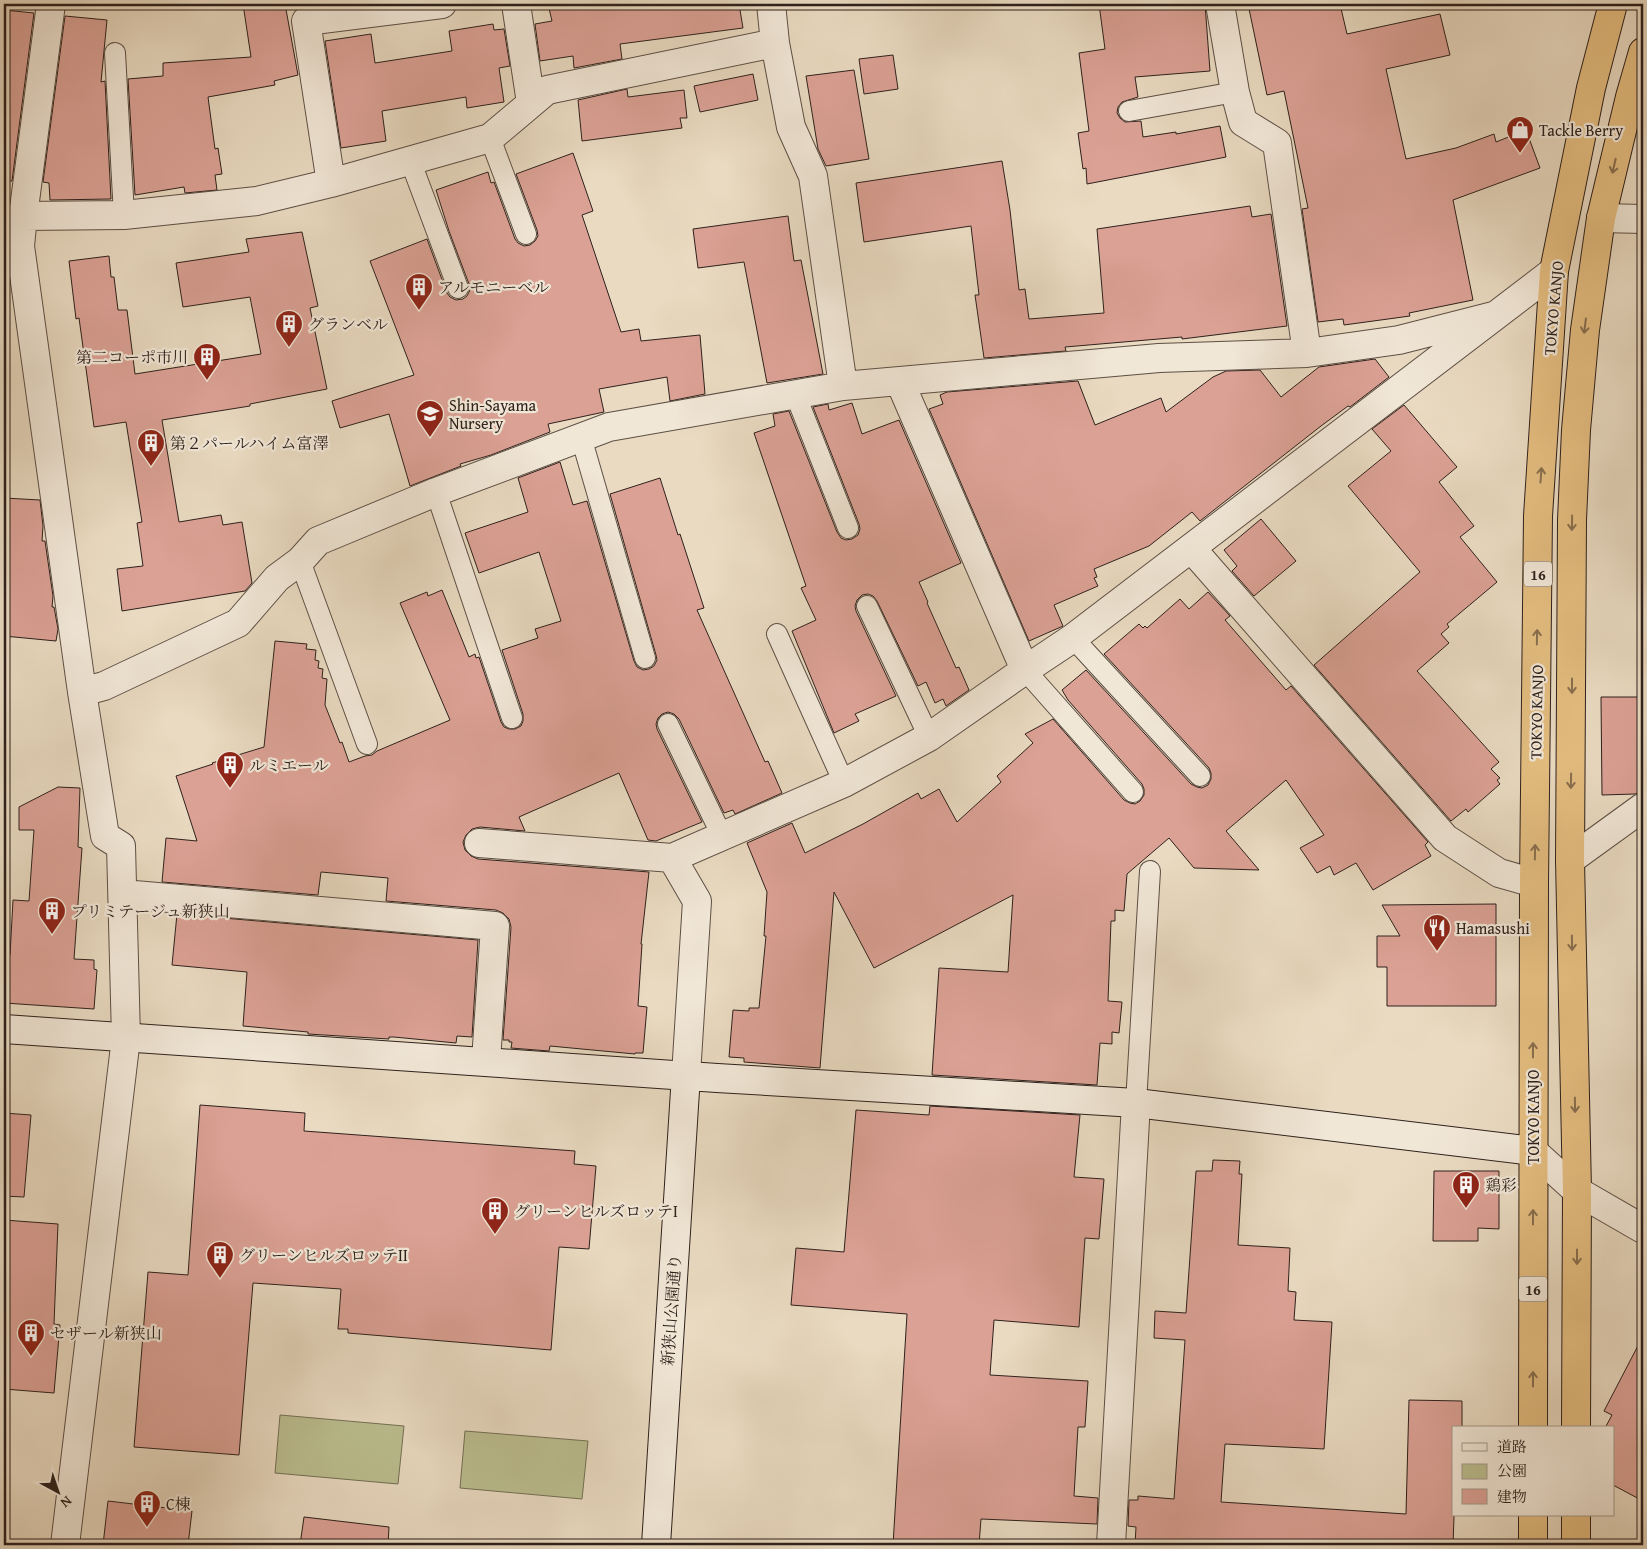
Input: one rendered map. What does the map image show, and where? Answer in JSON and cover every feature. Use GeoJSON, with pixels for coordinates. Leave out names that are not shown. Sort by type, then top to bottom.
{"type":"FeatureCollection","features":[{"type":"Feature","properties":{"kind":"highway","name":"TOKYO KANJO"},"geometry":{"type":"LineString","coordinates":[[1533,1426],[1534,883],[1538,516],[1554,271],[1591,88],[1613,4]]}},
{"type":"Feature","properties":{"kind":"highway","name":"TOKYO KANJO"},"geometry":{"type":"LineString","coordinates":[[1576,1426],[1577,1191],[1570,860],[1572,520],[1576,430],[1585,330],[1601,218],[1630,97],[1643,52]]}},
{"type":"Feature","properties":{"kind":"highway"},"geometry":{"type":"LineString","coordinates":[[1533,1516],[1533,1545]]}},
{"type":"Feature","properties":{"kind":"highway"},"geometry":{"type":"LineString","coordinates":[[1576,1516],[1576,1545]]}},
{"type":"Feature","properties":{"kind":"street"},"geometry":{"type":"LineString","coordinates":[[51,4],[20,246],[82,692],[105,836],[121,846],[126,1038],[65,1545]]}},
{"type":"Feature","properties":{"kind":"street"},"geometry":{"type":"LineString","coordinates":[[331,183],[306,21],[442,4]]}},
{"type":"Feature","properties":{"kind":"street"},"geometry":{"type":"LineString","coordinates":[[516,4],[531,103]]}},
{"type":"Feature","properties":{"kind":"street"},"geometry":{"type":"LineString","coordinates":[[771,4],[775,43],[791,127],[813,176],[843,386]]}},
{"type":"Feature","properties":{"kind":"street"},"geometry":{"type":"LineString","coordinates":[[1220,4],[1235,92],[1243,122],[1277,143],[1307,353]]}},
{"type":"Feature","properties":{"kind":"street"},"geometry":{"type":"LineString","coordinates":[[23,216],[124,216],[257,201],[331,183],[490,138],[547,90],[775,43]]}},
{"type":"Feature","properties":{"kind":"street"},"geometry":{"type":"LineString","coordinates":[[1601,218],[1643,219]]}},
{"type":"Feature","properties":{"kind":"street"},"geometry":{"type":"LineString","coordinates":[[479,843],[672,858],[844,783],[929,737],[1074,638],[1554,271]]}},
{"type":"Feature","properties":{"kind":"street"},"geometry":{"type":"LineString","coordinates":[[82,692],[104,686],[238,622],[277,578],[300,560],[318,541],[436,492],[610,427],[796,396],[843,386],[1159,358],[1307,353],[1399,340],[1493,316]]}},
{"type":"Feature","properties":{"kind":"street"},"geometry":{"type":"LineString","coordinates":[[900,382],[1025,670]]}},
{"type":"Feature","properties":{"kind":"street"},"geometry":{"type":"LineString","coordinates":[[1191,548],[1445,838],[1499,873],[1534,883]]}},
{"type":"Feature","properties":{"kind":"street"},"geometry":{"type":"LineString","coordinates":[[1570,860],[1643,807]]}},
{"type":"Feature","properties":{"kind":"street","name":"新狭山公園通り"},"geometry":{"type":"LineString","coordinates":[[656,1545],[697,901],[672,858]]}},
{"type":"Feature","properties":{"kind":"street"},"geometry":{"type":"LineString","coordinates":[[123,894],[495,926],[486,1061]]}},
{"type":"Feature","properties":{"kind":"street"},"geometry":{"type":"LineString","coordinates":[[4,1029],[1136,1103],[1533,1151],[1577,1191],[1634,1222],[1643,1230]]}},
{"type":"Feature","properties":{"kind":"street"},"geometry":{"type":"LineString","coordinates":[[1111,1545],[1136,1103]]}},
{"type":"Feature","properties":{"kind":"lane"},"geometry":{"type":"LineString","coordinates":[[115,53],[124,216]]}},
{"type":"Feature","properties":{"kind":"lane"},"geometry":{"type":"LineString","coordinates":[[1129,111],[1235,92]]}},
{"type":"Feature","properties":{"kind":"lane"},"geometry":{"type":"LineString","coordinates":[[490,138],[526,234]]}},
{"type":"Feature","properties":{"kind":"lane"},"geometry":{"type":"LineString","coordinates":[[410,160],[458,288]]}},
{"type":"Feature","properties":{"kind":"lane"},"geometry":{"type":"LineString","coordinates":[[796,396],[848,528]]}},
{"type":"Feature","properties":{"kind":"lane"},"geometry":{"type":"LineString","coordinates":[[581,437],[645,658]]}},
{"type":"Feature","properties":{"kind":"lane"},"geometry":{"type":"LineString","coordinates":[[436,492],[512,718]]}},
{"type":"Feature","properties":{"kind":"lane"},"geometry":{"type":"LineString","coordinates":[[300,560],[367,744]]}},
{"type":"Feature","properties":{"kind":"lane"},"geometry":{"type":"LineString","coordinates":[[867,606],[929,737]]}},
{"type":"Feature","properties":{"kind":"lane"},"geometry":{"type":"LineString","coordinates":[[777,634],[844,783]]}},
{"type":"Feature","properties":{"kind":"lane"},"geometry":{"type":"LineString","coordinates":[[1074,638],[1200,776]]}},
{"type":"Feature","properties":{"kind":"lane"},"geometry":{"type":"LineString","coordinates":[[1025,670],[1133,792]]}},
{"type":"Feature","properties":{"kind":"lane"},"geometry":{"type":"LineString","coordinates":[[668,724],[722,836]]}},
{"type":"Feature","properties":{"kind":"lane"},"geometry":{"type":"LineString","coordinates":[[1136,1103],[1150,871]]}},
{"type":"Feature","properties":{"kind":"green space"},"geometry":{"type":"Polygon","coordinates":[[[280,1415],[404,1426],[398,1484],[275,1473],[280,1415]]]}},
{"type":"Feature","properties":{"kind":"green space"},"geometry":{"type":"Polygon","coordinates":[[[465,1431],[588,1441],[582,1499],[460,1488],[465,1431]]]}},
{"type":"Feature","properties":{"kind":"building"},"geometry":{"type":"Polygon","coordinates":[[[243,4],[285,4],[298,75],[274,81],[275,85],[208,97],[215,149],[218,148],[222,174],[215,175],[217,190],[185,193],[184,187],[135,195],[128,79],[163,76],[163,63],[251,57],[243,4]]]}},
{"type":"Feature","properties":{"kind":"building"},"geometry":{"type":"Polygon","coordinates":[[[548,4],[739,4],[743,28],[620,44],[622,59],[574,68],[573,56],[540,61],[535,24],[552,21],[548,4]]]}},
{"type":"Feature","properties":{"kind":"building"},"geometry":{"type":"Polygon","coordinates":[[[1099,4],[1205,4],[1210,71],[1135,77],[1138,97],[1122,102],[1118,107],[1117,113],[1125,122],[1141,121],[1143,137],[1176,132],[1176,134],[1220,126],[1226,157],[1087,184],[1086,168],[1083,169],[1078,133],[1089,131],[1079,53],[1105,49],[1099,4]]]}},
{"type":"Feature","properties":{"kind":"building"},"geometry":{"type":"Polygon","coordinates":[[[1248,4],[1340,4],[1347,34],[1440,14],[1450,55],[1386,69],[1406,159],[1456,148],[1494,134],[1496,142],[1526,130],[1540,168],[1453,200],[1473,300],[1409,313],[1410,316],[1344,325],[1343,319],[1318,322],[1302,209],[1308,208],[1284,91],[1267,95],[1248,4]]]}},
{"type":"Feature","properties":{"kind":"building"},"geometry":{"type":"Polygon","coordinates":[[[4,10],[34,13],[12,181],[4,181],[4,10]]]}},
{"type":"Feature","properties":{"kind":"building"},"geometry":{"type":"Polygon","coordinates":[[[65,16],[107,20],[101,82],[105,81],[111,199],[50,200],[49,183],[43,182],[65,16]]]}},
{"type":"Feature","properties":{"kind":"building"},"geometry":{"type":"Polygon","coordinates":[[[493,24],[494,30],[504,29],[510,66],[499,68],[504,102],[467,108],[466,97],[382,111],[386,141],[341,148],[325,41],[371,34],[375,63],[452,51],[449,31],[493,24]]]}},
{"type":"Feature","properties":{"kind":"building"},"geometry":{"type":"Polygon","coordinates":[[[893,55],[898,89],[864,94],[859,59],[893,55]]]}},
{"type":"Feature","properties":{"kind":"building"},"geometry":{"type":"Polygon","coordinates":[[[854,70],[869,159],[826,166],[818,149],[806,76],[854,70]]]}},
{"type":"Feature","properties":{"kind":"building"},"geometry":{"type":"Polygon","coordinates":[[[753,74],[758,100],[700,112],[694,86],[753,74]]]}},
{"type":"Feature","properties":{"kind":"building"},"geometry":{"type":"Polygon","coordinates":[[[627,89],[628,97],[684,90],[687,118],[680,118],[682,128],[582,141],[578,100],[627,89]]]}},
{"type":"Feature","properties":{"kind":"building"},"geometry":{"type":"Polygon","coordinates":[[[573,153],[593,211],[582,215],[621,332],[639,329],[641,341],[700,335],[705,394],[670,401],[667,377],[599,389],[604,412],[548,424],[550,432],[491,455],[460,464],[461,466],[410,486],[389,414],[340,428],[332,401],[414,375],[370,261],[427,239],[447,293],[456,300],[463,299],[470,290],[469,284],[436,190],[488,172],[491,183],[494,182],[515,239],[524,246],[530,245],[538,236],[537,230],[516,174],[573,153]]]}},
{"type":"Feature","properties":{"kind":"building"},"geometry":{"type":"Polygon","coordinates":[[[1002,161],[1010,210],[1019,290],[1025,289],[1029,319],[1104,313],[1097,229],[1250,206],[1252,217],[1271,214],[1287,326],[1182,339],[1182,337],[1065,347],[1066,351],[984,358],[975,295],[979,295],[971,226],[864,242],[856,183],[1002,161]]]}},
{"type":"Feature","properties":{"kind":"building"},"geometry":{"type":"Polygon","coordinates":[[[788,216],[794,261],[801,260],[823,374],[767,383],[744,262],[698,268],[693,229],[788,216]]]}},
{"type":"Feature","properties":{"kind":"building"},"geometry":{"type":"Polygon","coordinates":[[[302,232],[318,306],[310,308],[327,389],[250,404],[250,406],[162,420],[179,522],[221,515],[223,525],[242,522],[252,583],[245,591],[122,611],[117,569],[143,566],[137,523],[142,522],[126,422],[94,427],[79,318],[76,319],[69,261],[109,256],[118,310],[127,310],[135,374],[261,354],[250,297],[183,307],[176,263],[249,252],[246,239],[302,232]]]}},
{"type":"Feature","properties":{"kind":"building"},"geometry":{"type":"Polygon","coordinates":[[[1375,359],[1389,377],[1350,407],[1348,406],[1321,426],[1200,521],[1192,512],[1149,546],[1094,569],[1097,577],[1094,578],[1098,586],[1054,605],[1063,626],[1029,641],[929,409],[943,404],[940,395],[947,392],[1078,381],[1095,425],[1161,398],[1166,412],[1213,377],[1226,371],[1260,370],[1281,397],[1319,367],[1375,359]]]}},
{"type":"Feature","properties":{"kind":"building"},"geometry":{"type":"Polygon","coordinates":[[[852,403],[862,434],[899,420],[961,563],[919,582],[956,668],[959,667],[969,690],[946,706],[943,699],[935,703],[926,682],[918,686],[877,601],[868,594],[862,595],[857,600],[856,611],[896,696],[855,714],[859,721],[834,733],[792,631],[816,620],[801,588],[806,586],[754,433],[775,426],[773,414],[789,411],[837,532],[841,538],[846,540],[852,539],[858,535],[859,524],[813,407],[828,404],[829,410],[852,403]]]}},
{"type":"Feature","properties":{"kind":"building"},"geometry":{"type":"Polygon","coordinates":[[[1404,405],[1457,467],[1439,482],[1474,526],[1460,537],[1497,582],[1447,624],[1449,627],[1441,634],[1449,643],[1417,671],[1499,762],[1491,769],[1500,778],[1497,780],[1500,784],[1468,812],[1466,809],[1451,821],[1314,665],[1420,572],[1348,486],[1391,451],[1372,429],[1404,405]]]}},
{"type":"Feature","properties":{"kind":"building"},"geometry":{"type":"Polygon","coordinates":[[[560,462],[573,505],[587,501],[634,661],[637,667],[643,670],[654,666],[657,660],[610,494],[660,478],[704,608],[697,610],[765,762],[768,761],[782,793],[735,814],[733,810],[724,813],[679,719],[674,714],[668,712],[658,718],[657,729],[702,822],[656,841],[648,840],[619,773],[519,817],[525,831],[480,827],[472,829],[466,835],[463,842],[465,850],[471,856],[478,859],[649,872],[641,944],[638,1006],[647,1007],[643,1053],[635,1054],[550,1046],[549,1051],[511,1048],[512,1042],[503,1040],[511,927],[509,919],[503,913],[496,910],[386,901],[388,878],[321,872],[318,895],[162,882],[166,838],[197,841],[176,776],[264,747],[275,641],[307,644],[306,649],[316,650],[315,660],[319,661],[318,668],[323,669],[322,678],[327,679],[325,705],[349,762],[372,755],[377,751],[450,720],[400,603],[427,592],[428,596],[442,590],[469,657],[475,654],[476,658],[479,657],[501,722],[504,727],[509,729],[521,726],[523,714],[502,650],[538,638],[535,629],[561,621],[539,552],[479,573],[465,533],[528,512],[518,478],[560,462]]]}},
{"type":"Feature","properties":{"kind":"building"},"geometry":{"type":"Polygon","coordinates":[[[4,498],[40,500],[43,526],[42,541],[45,541],[53,596],[52,607],[54,607],[58,629],[56,641],[4,636],[4,498]]]}},
{"type":"Feature","properties":{"kind":"building"},"geometry":{"type":"Polygon","coordinates":[[[1261,519],[1296,561],[1254,596],[1232,571],[1237,566],[1224,550],[1261,519]]]}},
{"type":"Feature","properties":{"kind":"building"},"geometry":{"type":"Polygon","coordinates":[[[1208,592],[1230,616],[1225,620],[1286,690],[1291,686],[1428,842],[1425,845],[1431,856],[1373,890],[1356,863],[1334,875],[1330,866],[1317,873],[1300,848],[1324,835],[1286,780],[1226,831],[1259,870],[1194,868],[1169,838],[1127,874],[1124,911],[1115,910],[1115,921],[1111,921],[1108,1001],[1122,1002],[1119,1033],[1112,1032],[1112,1044],[1100,1043],[1097,1085],[932,1075],[939,968],[1008,972],[1013,895],[874,968],[834,892],[820,1068],[744,1062],[744,1058],[729,1057],[733,1010],[749,1011],[749,1008],[759,1008],[766,936],[764,936],[767,892],[747,843],[792,823],[805,853],[863,824],[918,793],[921,799],[939,789],[957,822],[1001,782],[997,776],[1033,743],[1025,734],[1053,719],[1124,800],[1135,804],[1144,795],[1142,784],[1068,700],[1062,690],[1086,670],[1191,784],[1202,788],[1208,785],[1211,779],[1209,768],[1104,654],[1139,624],[1143,628],[1145,626],[1147,628],[1180,599],[1189,609],[1208,592]]]}},
{"type":"Feature","properties":{"kind":"building"},"geometry":{"type":"Polygon","coordinates":[[[1601,697],[1643,697],[1643,792],[1602,795],[1601,697]]]}},
{"type":"Feature","properties":{"kind":"building","name":"プリミテージュ新狭山"},"geometry":{"type":"Polygon","coordinates":[[[58,787],[80,788],[78,847],[82,848],[74,959],[94,960],[94,969],[97,970],[94,1009],[4,1003],[4,955],[10,955],[13,900],[29,901],[34,830],[19,830],[19,807],[58,787]]]}},
{"type":"Feature","properties":{"kind":"building","name":"Hamasushi"},"geometry":{"type":"Polygon","coordinates":[[[1496,904],[1496,1006],[1387,1006],[1387,967],[1377,967],[1377,936],[1400,936],[1382,905],[1496,904]]]}},
{"type":"Feature","properties":{"kind":"building"},"geometry":{"type":"Polygon","coordinates":[[[177,914],[478,940],[472,1037],[457,1036],[456,1043],[394,1037],[389,1037],[389,1039],[308,1034],[308,1032],[243,1026],[247,972],[172,965],[177,914]]]}},
{"type":"Feature","properties":{"kind":"building"},"geometry":{"type":"Polygon","coordinates":[[[200,1105],[305,1113],[304,1131],[575,1151],[574,1164],[596,1166],[589,1249],[559,1247],[551,1350],[348,1333],[348,1329],[338,1329],[341,1289],[253,1283],[239,1455],[134,1447],[148,1272],[188,1275],[200,1105]]]}},
{"type":"Feature","properties":{"kind":"building"},"geometry":{"type":"Polygon","coordinates":[[[930,1106],[1080,1115],[1074,1177],[1104,1179],[1099,1239],[1085,1238],[1079,1327],[994,1320],[990,1375],[1088,1381],[1085,1427],[1078,1427],[1074,1496],[1098,1498],[1097,1524],[981,1519],[979,1545],[893,1545],[907,1314],[791,1305],[796,1248],[844,1252],[856,1110],[929,1115],[930,1106]]]}},
{"type":"Feature","properties":{"kind":"building"},"geometry":{"type":"Polygon","coordinates":[[[4,1113],[31,1115],[24,1197],[4,1196],[4,1113]]]}},
{"type":"Feature","properties":{"kind":"building"},"geometry":{"type":"Polygon","coordinates":[[[1213,1160],[1240,1161],[1239,1174],[1242,1174],[1238,1245],[1290,1248],[1288,1291],[1296,1292],[1294,1320],[1332,1322],[1324,1449],[1225,1444],[1221,1502],[1406,1514],[1409,1400],[1462,1401],[1462,1426],[1452,1426],[1453,1545],[1135,1545],[1136,1527],[1128,1526],[1129,1500],[1138,1500],[1138,1496],[1174,1499],[1185,1340],[1154,1338],[1155,1311],[1186,1313],[1196,1171],[1212,1171],[1213,1160]]]}},
{"type":"Feature","properties":{"kind":"building","name":"鶏彩"},"geometry":{"type":"Polygon","coordinates":[[[1434,1171],[1499,1171],[1499,1229],[1478,1228],[1478,1241],[1433,1241],[1434,1171]]]}},
{"type":"Feature","properties":{"kind":"building"},"geometry":{"type":"Polygon","coordinates":[[[4,1220],[58,1224],[54,1324],[60,1325],[54,1393],[4,1389],[4,1220]]]}},
{"type":"Feature","properties":{"kind":"building"},"geometry":{"type":"Polygon","coordinates":[[[1643,1336],[1643,1501],[1614,1486],[1614,1426],[1606,1426],[1612,1415],[1604,1411],[1643,1336]]]}},
{"type":"Feature","properties":{"kind":"building","name":"C棟"},"geometry":{"type":"Polygon","coordinates":[[[108,1501],[192,1511],[188,1545],[103,1545],[108,1501]]]}},
{"type":"Feature","properties":{"kind":"building"},"geometry":{"type":"Polygon","coordinates":[[[304,1517],[389,1527],[388,1545],[300,1545],[304,1517]]]}},
{"type":"Feature","properties":{"kind":"place","name":"Tackle Berry"},"geometry":{"type":"Point","coordinates":[1520,154]}},
{"type":"Feature","properties":{"kind":"place","name":"アルモニーベル"},"geometry":{"type":"Point","coordinates":[419,311]}},
{"type":"Feature","properties":{"kind":"place","name":"グランベル"},"geometry":{"type":"Point","coordinates":[289,348]}},
{"type":"Feature","properties":{"kind":"place","name":"第二コーポ市川"},"geometry":{"type":"Point","coordinates":[207,381]}},
{"type":"Feature","properties":{"kind":"place","name":"Shin-Sayama Nursery"},"geometry":{"type":"Point","coordinates":[430,438]}},
{"type":"Feature","properties":{"kind":"place","name":"第２パールハイム富澤"},"geometry":{"type":"Point","coordinates":[151,467]}},
{"type":"Feature","properties":{"kind":"place","name":"ルミエール"},"geometry":{"type":"Point","coordinates":[230,789]}},
{"type":"Feature","properties":{"kind":"place","name":"プリミテージュ新狭山"},"geometry":{"type":"Point","coordinates":[52,935]}},
{"type":"Feature","properties":{"kind":"place","name":"Hamasushi"},"geometry":{"type":"Point","coordinates":[1437,952]}},
{"type":"Feature","properties":{"kind":"place","name":"鶏彩"},"geometry":{"type":"Point","coordinates":[1466,1209]}},
{"type":"Feature","properties":{"kind":"place","name":"グリーンヒルズロッテⅠ"},"geometry":{"type":"Point","coordinates":[495,1235]}},
{"type":"Feature","properties":{"kind":"place","name":"グリーンヒルズロッテⅡ"},"geometry":{"type":"Point","coordinates":[220,1279]}},
{"type":"Feature","properties":{"kind":"place","name":"セザール新狭山"},"geometry":{"type":"Point","coordinates":[31,1357]}},
{"type":"Feature","properties":{"kind":"place","name":"C棟"},"geometry":{"type":"Point","coordinates":[147,1528]}}]}
